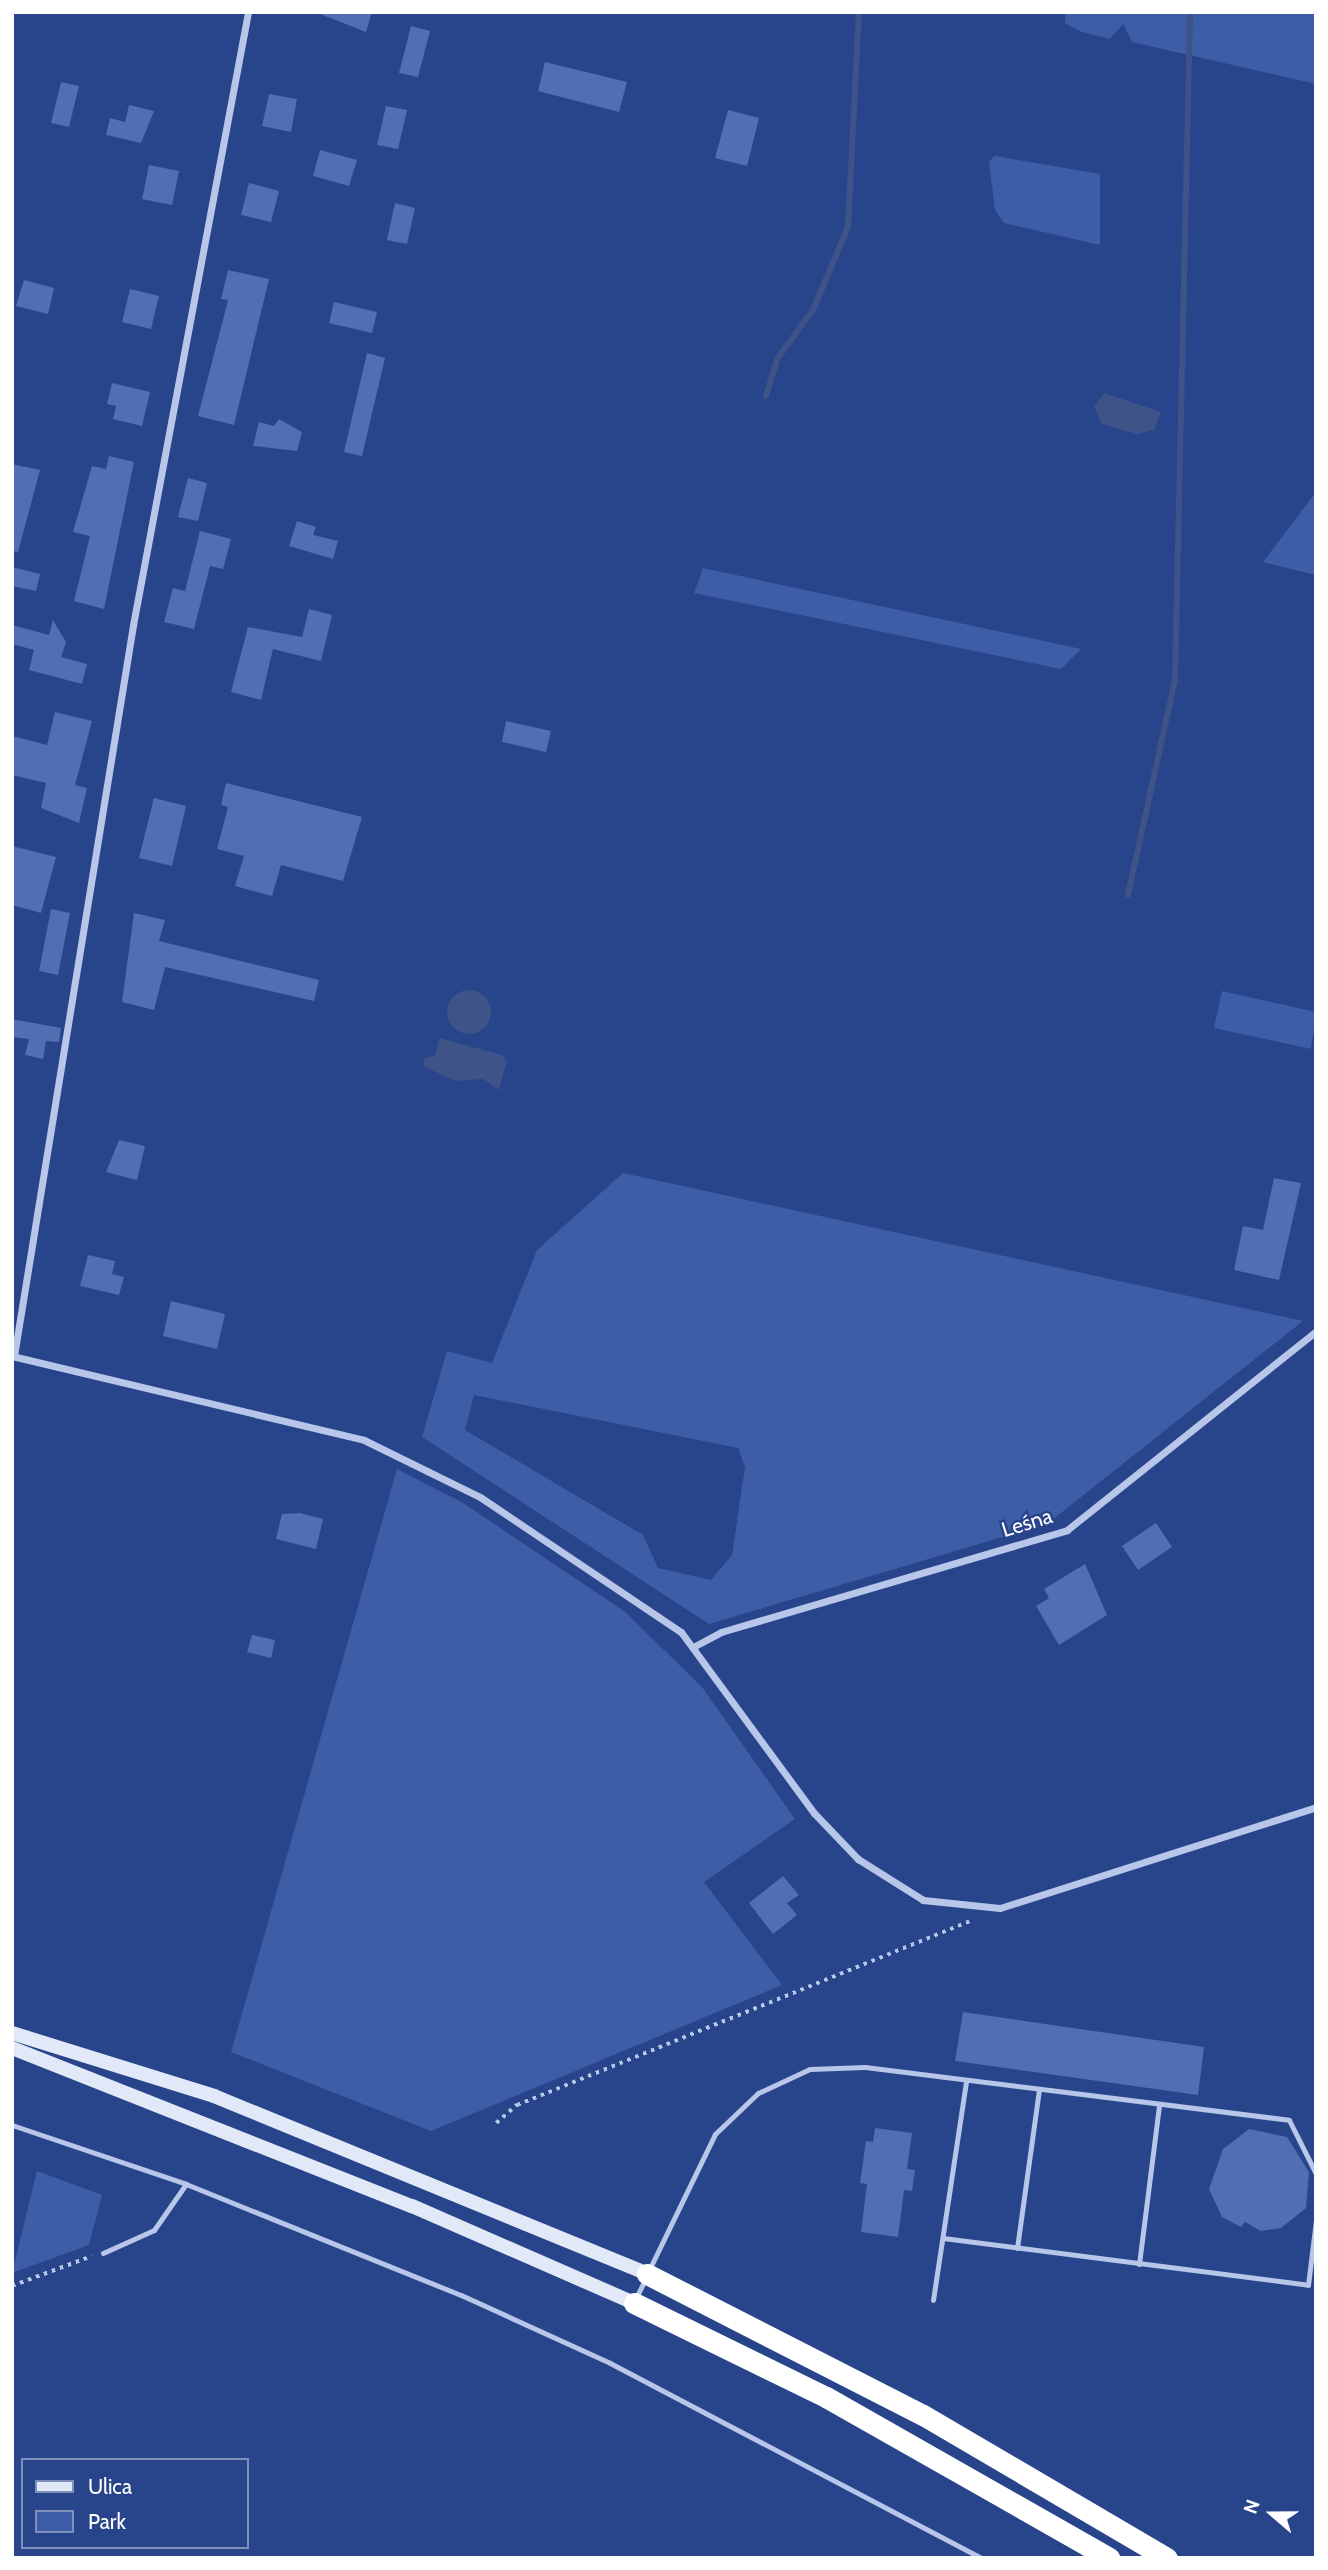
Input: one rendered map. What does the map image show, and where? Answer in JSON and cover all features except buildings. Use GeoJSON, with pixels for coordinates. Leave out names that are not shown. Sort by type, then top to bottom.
{"type":"FeatureCollection","features":[{"type":"Feature","properties":{"kind":"highway"},"geometry":{"type":"LineString","coordinates":[[647,2274],[923,2415],[1167,2558]]}},
{"type":"Feature","properties":{"kind":"highway"},"geometry":{"type":"LineString","coordinates":[[634,2303],[826,2397],[1109,2558]]}},
{"type":"Feature","properties":{"kind":"main road"},"geometry":{"type":"LineString","coordinates":[[12,2034],[214,2096],[647,2274]]}},
{"type":"Feature","properties":{"kind":"main road"},"geometry":{"type":"LineString","coordinates":[[12,2048],[412,2206],[634,2303]]}},
{"type":"Feature","properties":{"kind":"street"},"geometry":{"type":"LineString","coordinates":[[248,12],[133,625],[13,1356],[364,1440],[419,1462],[607,1577],[695,1646],[814,1813],[858,1859],[923,1900],[1000,1908],[1316,1807]]}},
{"type":"Feature","properties":{"kind":"street","name":"Leśna"},"geometry":{"type":"LineString","coordinates":[[695,1646],[721,1632],[1067,1530],[1316,1331]]}},
{"type":"Feature","properties":{"kind":"lane"},"geometry":{"type":"LineString","coordinates":[[634,2303],[715,2134],[758,2093],[786,2077],[835,2066],[1289,2120],[1316,2174]]}},
{"type":"Feature","properties":{"kind":"lane"},"geometry":{"type":"LineString","coordinates":[[933,2300],[966,2081]]}},
{"type":"Feature","properties":{"kind":"lane"},"geometry":{"type":"LineString","coordinates":[[1017,2248],[1039,2090]]}},
{"type":"Feature","properties":{"kind":"lane"},"geometry":{"type":"LineString","coordinates":[[1139,2264],[1159,2105]]}},
{"type":"Feature","properties":{"kind":"lane"},"geometry":{"type":"LineString","coordinates":[[12,2125],[186,2184],[610,2363],[982,2558]]}},
{"type":"Feature","properties":{"kind":"lane"},"geometry":{"type":"LineString","coordinates":[[103,2253],[154,2230],[186,2184]]}},
{"type":"Feature","properties":{"kind":"lane"},"geometry":{"type":"LineString","coordinates":[[943,2238],[1308,2285],[1316,2220]]}},
{"type":"Feature","properties":{"kind":"path"},"geometry":{"type":"LineString","coordinates":[[496,2123],[517,2105],[1000,1908]]}},
{"type":"Feature","properties":{"kind":"path"},"geometry":{"type":"LineString","coordinates":[[12,2286],[103,2253]]}},
{"type":"Feature","properties":{"kind":"green space"},"geometry":{"type":"Polygon","coordinates":[[[1065,12],[1316,12],[1316,84],[1132,42],[1123,24],[1110,39],[1082,32],[1065,23],[1065,12]]]}},
{"type":"Feature","properties":{"kind":"green space"},"geometry":{"type":"Polygon","coordinates":[[[995,156],[1100,174],[1100,245],[1004,223],[995,210],[989,161],[995,156]]]}},
{"type":"Feature","properties":{"kind":"green space"},"geometry":{"type":"Polygon","coordinates":[[[1316,492],[1316,575],[1263,562],[1316,492]]]}},
{"type":"Feature","properties":{"kind":"green space"},"geometry":{"type":"Polygon","coordinates":[[[703,568],[1081,649],[1061,669],[694,593],[703,568]]]}},
{"type":"Feature","properties":{"kind":"green space"},"geometry":{"type":"Polygon","coordinates":[[[1222,991],[1316,1012],[1311,1049],[1214,1028],[1222,991]]]}},
{"type":"Feature","properties":{"kind":"green space"},"geometry":{"type":"Polygon","coordinates":[[[623,1173],[1303,1321],[1047,1524],[709,1624],[422,1437],[447,1351],[492,1363],[537,1250],[623,1173]],[[474,1395],[465,1430],[643,1535],[658,1568],[711,1580],[732,1555],[745,1467],[738,1448],[474,1395]]]}},
{"type":"Feature","properties":{"kind":"green space"},"geometry":{"type":"Polygon","coordinates":[[[397,1469],[463,1503],[624,1611],[702,1687],[795,1819],[704,1882],[782,1985],[431,2131],[231,2052],[397,1469]]]}},
{"type":"Feature","properties":{"kind":"green space"},"geometry":{"type":"Polygon","coordinates":[[[37,2171],[102,2195],[89,2245],[12,2273],[37,2171]]]}},
{"type":"Feature","properties":{"kind":"shaded area"},"geometry":{"type":"Polygon","coordinates":[[[1104,393],[1161,412],[1154,430],[1137,434],[1102,424],[1094,407],[1104,393]]]}},
{"type":"Feature","properties":{"kind":"shaded area"},"geometry":{"type":"Polygon","coordinates":[[[469,990],[478,991],[485,996],[490,1003],[490,1021],[485,1028],[478,1033],[469,1034],[460,1033],[453,1028],[448,1021],[447,1012],[448,1003],[453,996],[460,991],[469,990]]]}},
{"type":"Feature","properties":{"kind":"shaded area"},"geometry":{"type":"Polygon","coordinates":[[[439,1038],[502,1055],[507,1061],[499,1090],[483,1079],[455,1081],[423,1066],[424,1058],[435,1056],[439,1038]]]}},
{"type":"Feature","properties":{"kind":"waterway"},"geometry":{"type":"LineString","coordinates":[[766,396],[777,359],[813,310],[848,227],[859,12]]}},
{"type":"Feature","properties":{"kind":"waterway"},"geometry":{"type":"LineString","coordinates":[[1128,895],[1175,680],[1190,12]]}}]}
